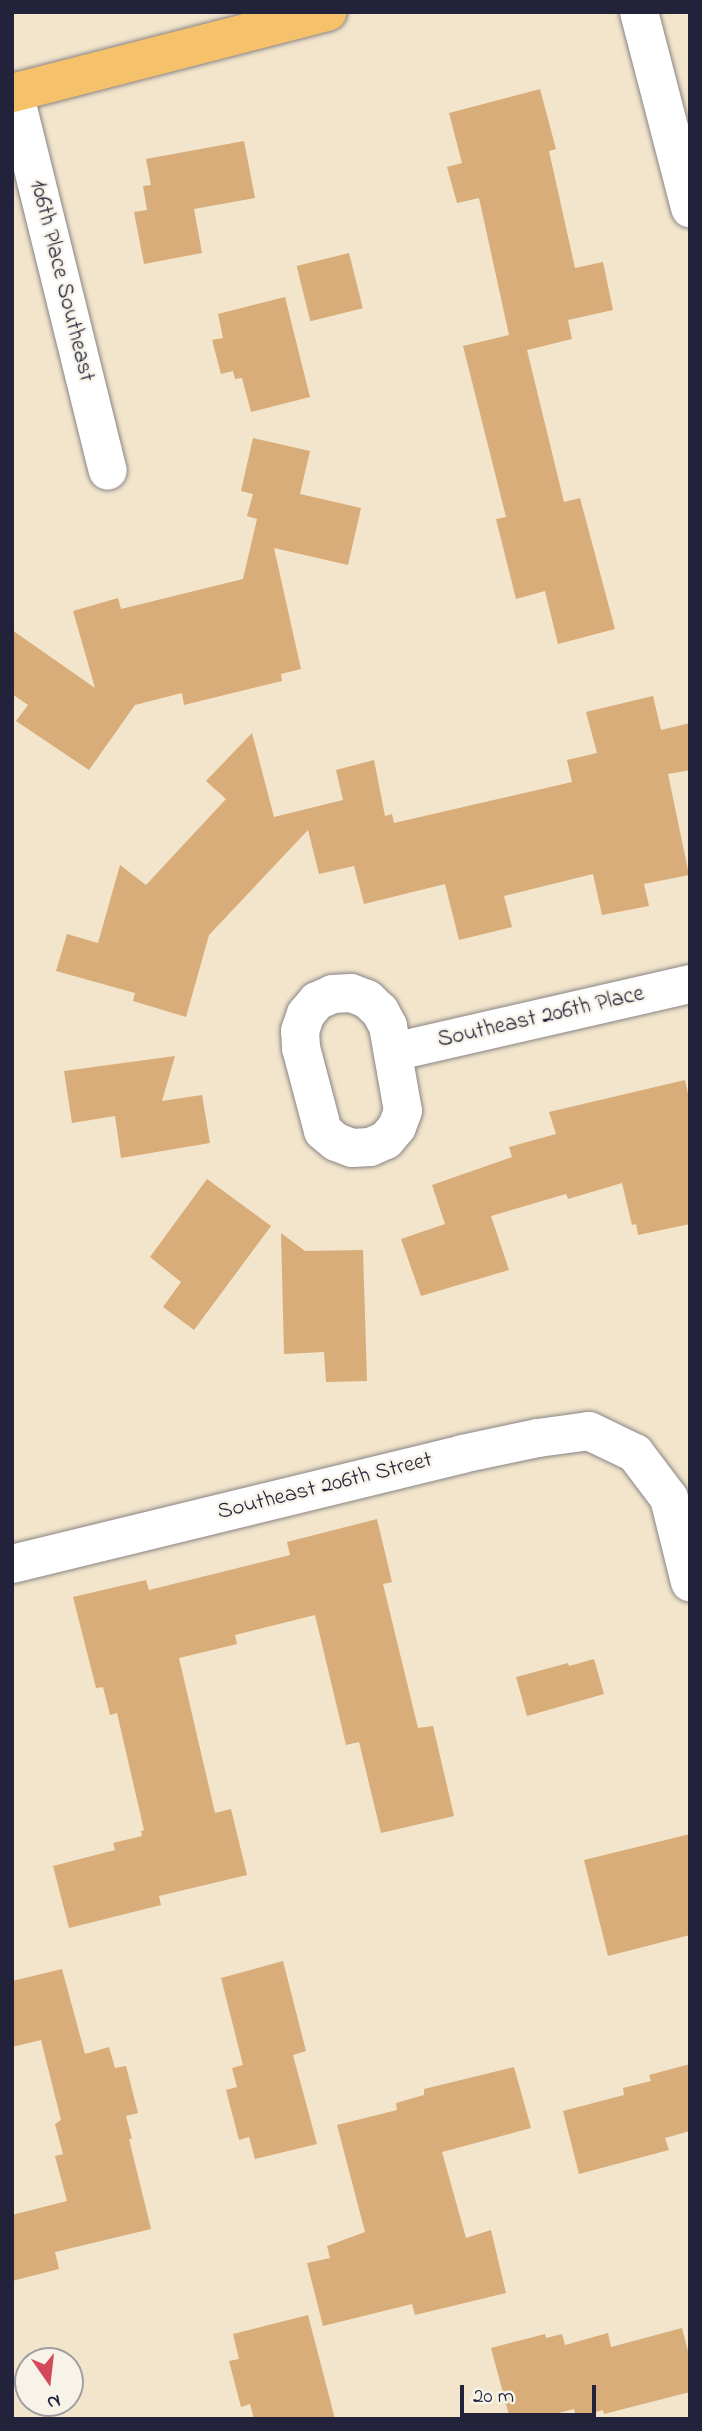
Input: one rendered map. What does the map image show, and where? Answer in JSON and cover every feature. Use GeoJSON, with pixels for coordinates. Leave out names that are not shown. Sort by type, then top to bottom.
{"type":"FeatureCollection","features":[{"type":"Feature","properties":{"kind":"main road"},"geometry":{"type":"LineString","coordinates":[[13,93],[328,12]]}},
{"type":"Feature","properties":{"kind":"street"},"geometry":{"type":"LineString","coordinates":[[639,12],[690,208]]}},
{"type":"Feature","properties":{"kind":"street","name":"106th Place Southeast"},"geometry":{"type":"LineString","coordinates":[[13,93],[108,471]]}},
{"type":"Feature","properties":{"kind":"street","name":"Southeast 206th Place"},"geometry":{"type":"LineString","coordinates":[[393,1052],[690,984]]}},
{"type":"Feature","properties":{"kind":"street","name":"Southeast 206th Street"},"geometry":{"type":"LineString","coordinates":[[12,1564],[538,1438],[589,1431],[635,1453],[669,1499],[690,1582]]}},
{"type":"Feature","properties":{"kind":"building"},"geometry":{"type":"Polygon","coordinates":[[[540,89],[556,149],[549,151],[575,268],[603,262],[613,310],[568,320],[572,339],[527,350],[564,502],[580,498],[615,629],[558,644],[545,591],[516,599],[496,519],[506,517],[463,346],[509,335],[479,198],[457,203],[447,167],[462,163],[449,113],[540,89]]]}},
{"type":"Feature","properties":{"kind":"building"},"geometry":{"type":"Polygon","coordinates":[[[244,141],[255,198],[194,209],[202,253],[144,264],[134,212],[147,210],[143,186],[151,185],[146,159],[244,141]]]}},
{"type":"Feature","properties":{"kind":"building"},"geometry":{"type":"Polygon","coordinates":[[[349,253],[363,308],[310,321],[297,266],[349,253]]]}},
{"type":"Feature","properties":{"kind":"building"},"geometry":{"type":"Polygon","coordinates":[[[285,297],[310,397],[251,412],[242,378],[235,379],[233,371],[221,374],[212,340],[223,338],[218,314],[285,297]]]}},
{"type":"Feature","properties":{"kind":"building"},"geometry":{"type":"Polygon","coordinates":[[[253,438],[310,451],[300,494],[361,508],[348,565],[274,548],[301,669],[281,674],[282,681],[184,705],[182,693],[135,705],[89,770],[16,721],[28,705],[12,694],[12,630],[95,688],[73,611],[118,598],[121,609],[243,579],[257,519],[247,516],[253,494],[241,491],[253,438]]]}},
{"type":"Feature","properties":{"kind":"building"},"geometry":{"type":"Polygon","coordinates":[[[653,696],[661,730],[690,723],[690,770],[668,774],[689,875],[644,884],[649,906],[602,915],[593,874],[504,896],[512,927],[459,940],[445,884],[364,904],[354,866],[319,874],[308,830],[209,935],[186,1017],[133,1001],[135,993],[56,971],[67,934],[98,943],[120,865],[146,885],[226,799],[206,781],[252,733],[274,817],[343,800],[336,770],[374,760],[385,816],[392,814],[394,823],[572,782],[567,760],[597,753],[586,712],[653,696]]]}},
{"type":"Feature","properties":{"kind":"building"},"geometry":{"type":"Polygon","coordinates":[[[175,1056],[162,1101],[202,1095],[210,1143],[121,1158],[115,1116],[72,1123],[64,1071],[175,1056]]]}},
{"type":"Feature","properties":{"kind":"building"},"geometry":{"type":"Polygon","coordinates":[[[685,1080],[690,1103],[690,1224],[638,1235],[636,1224],[632,1225],[622,1183],[568,1199],[566,1194],[491,1216],[509,1270],[421,1296],[401,1239],[445,1224],[432,1185],[512,1157],[509,1147],[556,1134],[549,1112],[685,1080]]]}},
{"type":"Feature","properties":{"kind":"building"},"geometry":{"type":"Polygon","coordinates":[[[207,1179],[271,1226],[194,1330],[163,1307],[181,1282],[150,1257],[207,1179]]]}},
{"type":"Feature","properties":{"kind":"building"},"geometry":{"type":"Polygon","coordinates":[[[281,1233],[305,1251],[363,1250],[367,1381],[326,1382],[324,1352],[284,1354],[281,1233]]]}},
{"type":"Feature","properties":{"kind":"building"},"geometry":{"type":"Polygon","coordinates":[[[377,1519],[392,1582],[383,1584],[418,1728],[433,1726],[454,1816],[381,1833],[359,1742],[346,1745],[315,1615],[235,1635],[237,1644],[179,1658],[215,1813],[231,1809],[247,1875],[159,1896],[161,1905],[69,1928],[53,1866],[115,1850],[113,1843],[142,1836],[141,1831],[144,1830],[117,1713],[110,1715],[103,1687],[96,1688],[73,1597],[146,1580],[149,1590],[290,1555],[287,1542],[377,1519]]]}},
{"type":"Feature","properties":{"kind":"building"},"geometry":{"type":"Polygon","coordinates":[[[594,1659],[604,1694],[527,1716],[516,1677],[594,1659]]]}},
{"type":"Feature","properties":{"kind":"building"},"geometry":{"type":"Polygon","coordinates":[[[690,1834],[690,1935],[608,1956],[584,1860],[690,1834]]]}},
{"type":"Feature","properties":{"kind":"building"},"geometry":{"type":"Polygon","coordinates":[[[283,1961],[306,2051],[293,2055],[317,2144],[255,2159],[249,2137],[239,2140],[226,2090],[237,2087],[232,2068],[243,2065],[221,1978],[283,1961]]]}},
{"type":"Feature","properties":{"kind":"building"},"geometry":{"type":"Polygon","coordinates":[[[62,1969],[85,2054],[109,2047],[115,2068],[126,2066],[138,2113],[126,2116],[132,2139],[129,2139],[151,2229],[55,2252],[59,2269],[12,2281],[12,2215],[67,2201],[55,2156],[63,2154],[55,2124],[61,2120],[41,2040],[12,2047],[12,1981],[62,1969]]]}},
{"type":"Feature","properties":{"kind":"building"},"geometry":{"type":"Polygon","coordinates":[[[690,2064],[690,2131],[665,2138],[669,2150],[579,2174],[563,2111],[624,2095],[623,2088],[651,2081],[649,2075],[690,2064]]]}},
{"type":"Feature","properties":{"kind":"building"},"geometry":{"type":"Polygon","coordinates":[[[514,2067],[531,2128],[442,2152],[466,2238],[491,2230],[506,2293],[415,2315],[412,2304],[323,2326],[307,2263],[330,2258],[327,2246],[365,2232],[337,2125],[397,2110],[396,2103],[424,2095],[424,2089],[514,2067]]]}},
{"type":"Feature","properties":{"kind":"building"},"geometry":{"type":"Polygon","coordinates":[[[308,2315],[335,2419],[254,2419],[250,2404],[241,2407],[229,2361],[239,2359],[233,2334],[308,2315]]]}},
{"type":"Feature","properties":{"kind":"building"},"geometry":{"type":"Polygon","coordinates":[[[682,2328],[690,2359],[690,2392],[604,2414],[603,2410],[576,2417],[574,2409],[536,2419],[510,2419],[491,2348],[545,2334],[546,2338],[562,2334],[565,2345],[608,2333],[611,2347],[682,2328]]]}}]}
